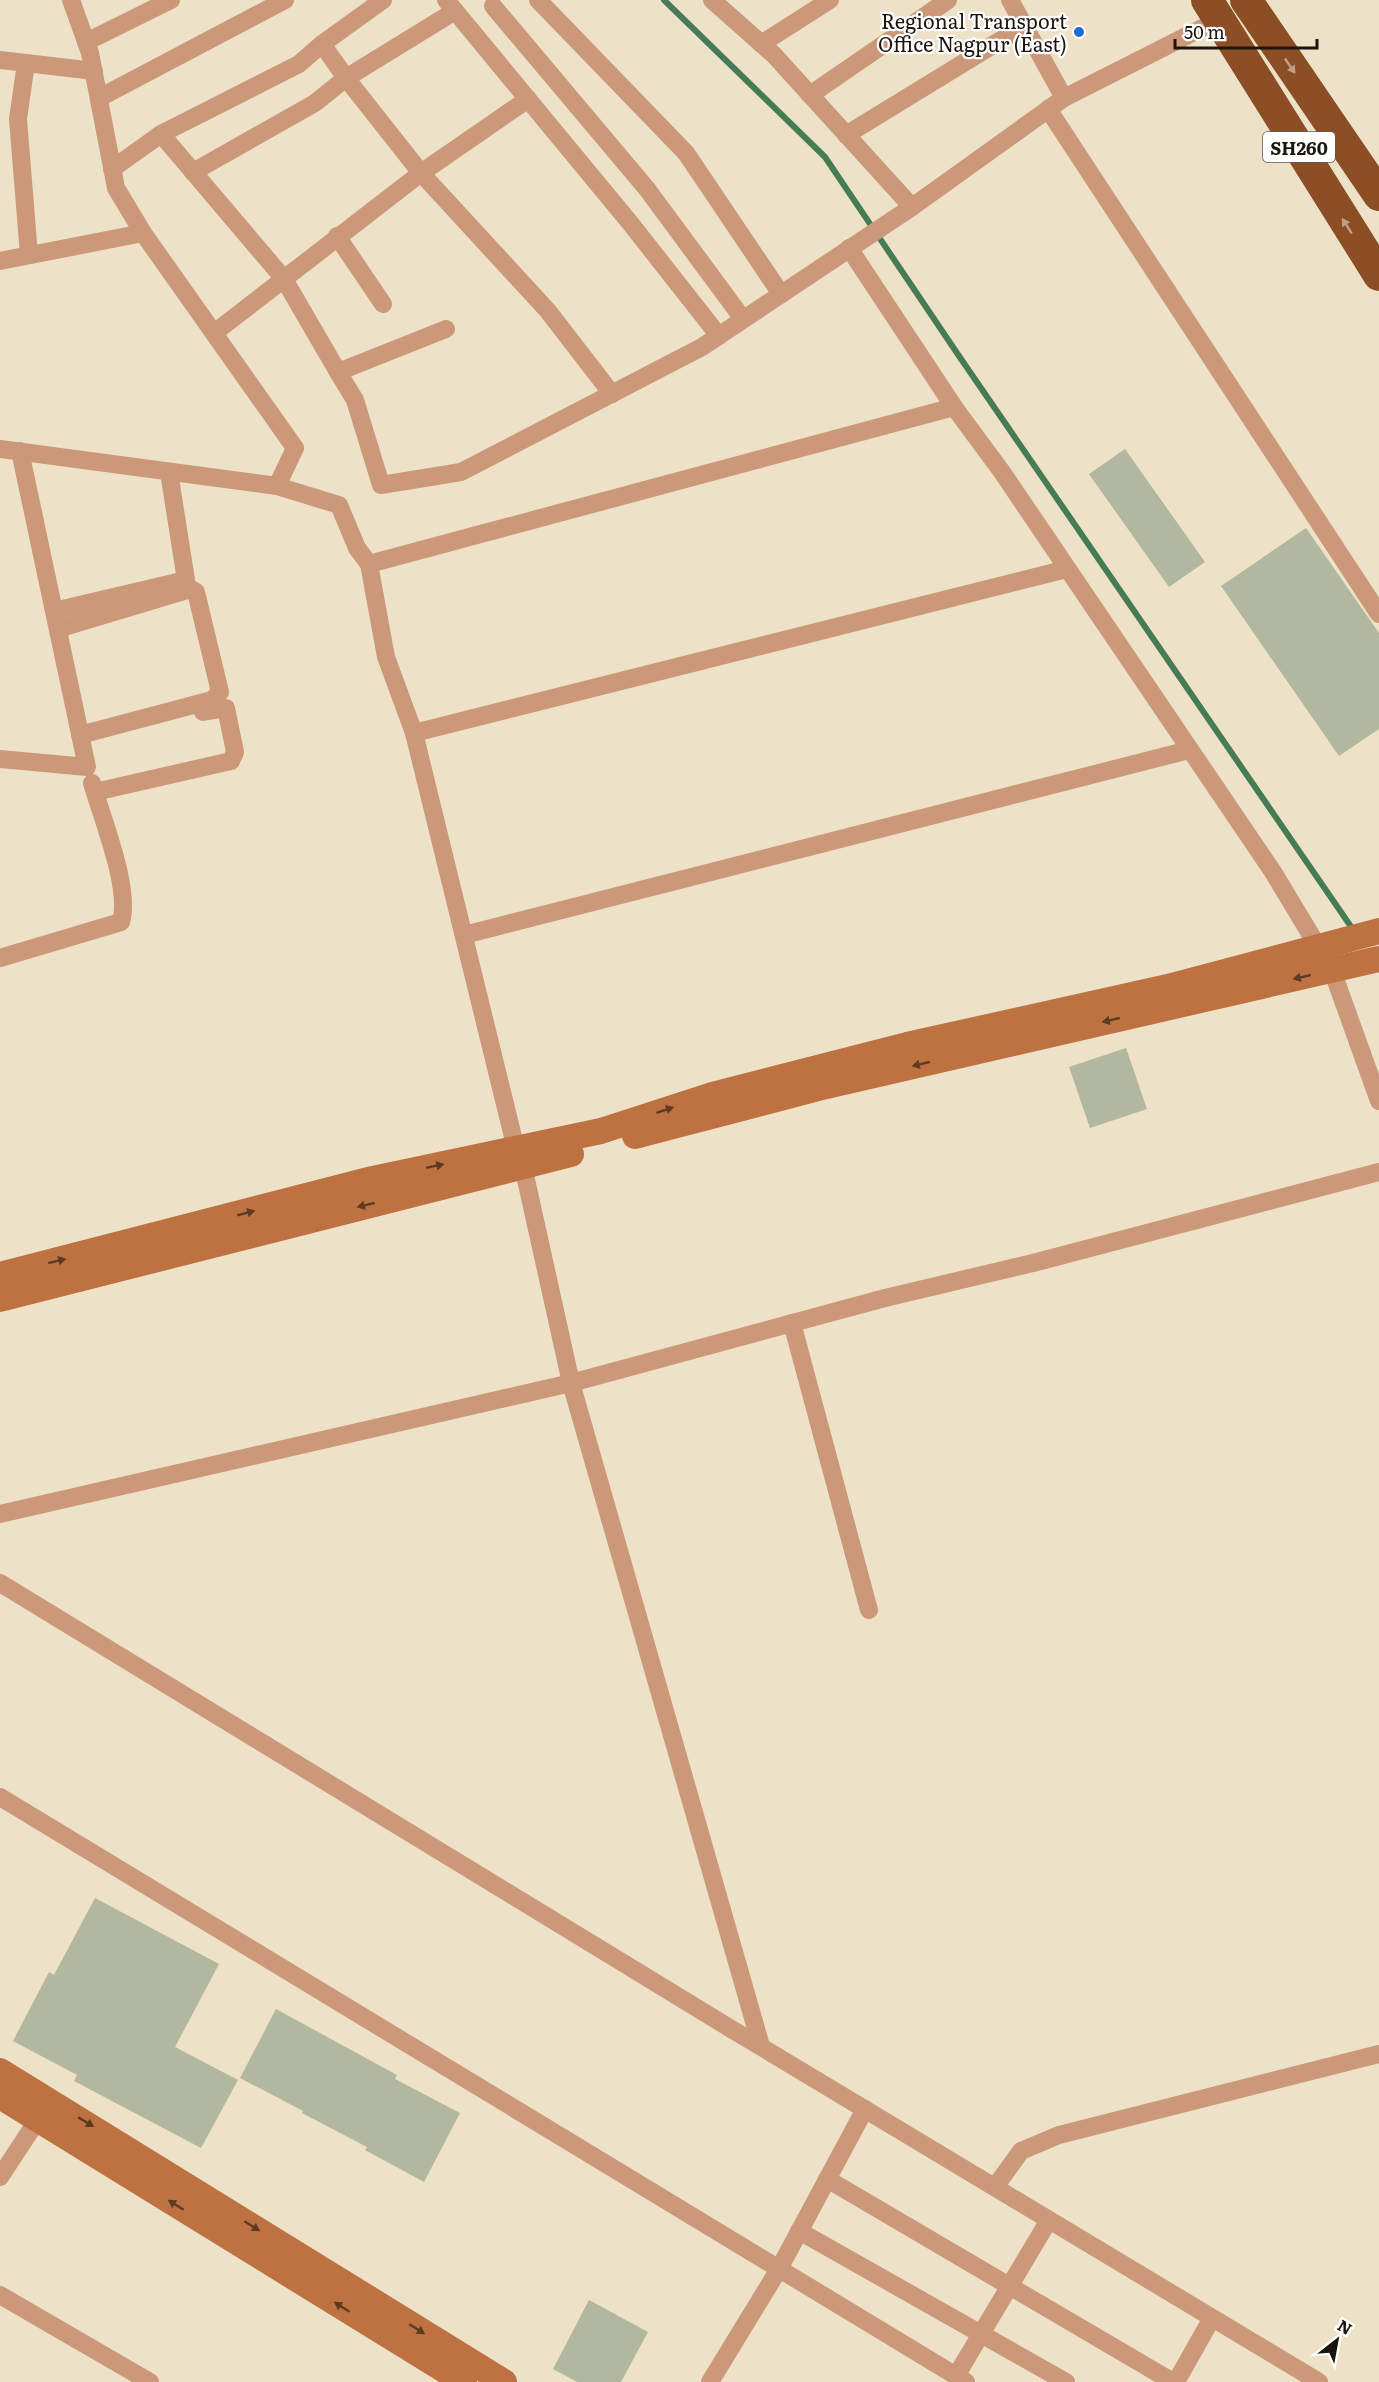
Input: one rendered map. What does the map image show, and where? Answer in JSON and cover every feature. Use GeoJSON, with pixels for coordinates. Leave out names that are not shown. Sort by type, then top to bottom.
{"type":"FeatureCollection","features":[{"type":"Feature","properties":{"kind":"highway"},"geometry":{"type":"LineString","coordinates":[[1246,0],[1379,195]]}},
{"type":"Feature","properties":{"kind":"highway","name":"SH260"},"geometry":{"type":"LineString","coordinates":[[1213,9],[1379,275]]}},
{"type":"Feature","properties":{"kind":"street"},"geometry":{"type":"LineString","coordinates":[[71,0],[94,71],[116,188],[143,233],[295,448],[278,486]]}},
{"type":"Feature","properties":{"kind":"street"},"geometry":{"type":"LineString","coordinates":[[86,42],[171,0]]}},
{"type":"Feature","properties":{"kind":"street"},"geometry":{"type":"LineString","coordinates":[[112,169],[161,134],[299,64],[322,44],[383,0]]}},
{"type":"Feature","properties":{"kind":"street"},"geometry":{"type":"LineString","coordinates":[[538,0],[686,153],[781,294]]}},
{"type":"Feature","properties":{"kind":"street"},"geometry":{"type":"LineString","coordinates":[[713,0],[761,44],[912,207]]}},
{"type":"Feature","properties":{"kind":"street"},"geometry":{"type":"LineString","coordinates":[[761,44],[830,0]]}},
{"type":"Feature","properties":{"kind":"street"},"geometry":{"type":"LineString","coordinates":[[810,95],[948,0]]}},
{"type":"Feature","properties":{"kind":"street"},"geometry":{"type":"LineString","coordinates":[[1010,0],[1064,98]]}},
{"type":"Feature","properties":{"kind":"street"},"geometry":{"type":"LineString","coordinates":[[99,98],[282,1]]}},
{"type":"Feature","properties":{"kind":"street"},"geometry":{"type":"LineString","coordinates":[[193,172],[315,103],[345,78],[451,6],[719,336]]}},
{"type":"Feature","properties":{"kind":"street"},"geometry":{"type":"LineString","coordinates":[[493,6],[646,189],[743,319]]}},
{"type":"Feature","properties":{"kind":"street"},"geometry":{"type":"LineString","coordinates":[[161,134],[284,279],[355,400],[381,485],[462,471],[719,336],[912,207],[1064,98],[1213,9]]}},
{"type":"Feature","properties":{"kind":"street"},"geometry":{"type":"LineString","coordinates":[[846,135],[1024,26]]}},
{"type":"Feature","properties":{"kind":"street"},"geometry":{"type":"LineString","coordinates":[[322,44],[345,78],[421,173],[548,311],[612,394]]}},
{"type":"Feature","properties":{"kind":"street"},"geometry":{"type":"LineString","coordinates":[[0,60],[94,71]]}},
{"type":"Feature","properties":{"kind":"street"},"geometry":{"type":"LineString","coordinates":[[26,63],[18,119],[29,255]]}},
{"type":"Feature","properties":{"kind":"street"},"geometry":{"type":"LineString","coordinates":[[214,333],[421,173],[528,99]]}},
{"type":"Feature","properties":{"kind":"street"},"geometry":{"type":"LineString","coordinates":[[1048,109],[1379,614]]}},
{"type":"Feature","properties":{"kind":"street"},"geometry":{"type":"LineString","coordinates":[[0,261],[143,233]]}},
{"type":"Feature","properties":{"kind":"street"},"geometry":{"type":"LineString","coordinates":[[337,236],[382,304]]}},
{"type":"Feature","properties":{"kind":"street"},"geometry":{"type":"LineString","coordinates":[[849,248],[954,407],[1002,472],[1273,872],[1332,970],[1379,1101]]}},
{"type":"Feature","properties":{"kind":"street"},"geometry":{"type":"LineString","coordinates":[[338,372],[446,329]]}},
{"type":"Feature","properties":{"kind":"street"},"geometry":{"type":"LineString","coordinates":[[369,564],[954,407]]}},
{"type":"Feature","properties":{"kind":"street"},"geometry":{"type":"LineString","coordinates":[[0,448],[278,486],[339,506],[357,548],[369,564],[386,657],[414,733],[519,1158],[571,1383],[761,2046]]}},
{"type":"Feature","properties":{"kind":"street"},"geometry":{"type":"LineString","coordinates":[[0,958],[121,922],[124,914],[123,888],[87,767],[21,451]]}},
{"type":"Feature","properties":{"kind":"street"},"geometry":{"type":"LineString","coordinates":[[54,611],[186,580],[169,472]]}},
{"type":"Feature","properties":{"kind":"street"},"geometry":{"type":"LineString","coordinates":[[414,733],[1067,569]]}},
{"type":"Feature","properties":{"kind":"street"},"geometry":{"type":"LineString","coordinates":[[58,629],[191,589],[196,592],[220,693],[212,700],[81,740]]}},
{"type":"Feature","properties":{"kind":"street"},"geometry":{"type":"LineString","coordinates":[[81,740],[222,707],[226,708],[235,752],[231,761],[95,792]]}},
{"type":"Feature","properties":{"kind":"street"},"geometry":{"type":"LineString","coordinates":[[464,935],[1189,750]]}},
{"type":"Feature","properties":{"kind":"street"},"geometry":{"type":"LineString","coordinates":[[0,759],[87,767]]}},
{"type":"Feature","properties":{"kind":"street"},"geometry":{"type":"LineString","coordinates":[[0,1275],[368,1180],[519,1158],[712,1095],[896,1048],[1168,987],[1379,932]]}},
{"type":"Feature","properties":{"kind":"street"},"geometry":{"type":"LineString","coordinates":[[0,1299],[519,1158],[1379,959]]}},
{"type":"Feature","properties":{"kind":"street"},"geometry":{"type":"LineString","coordinates":[[0,1514],[571,1383],[792,1323],[1379,1172]]}},
{"type":"Feature","properties":{"kind":"street"},"geometry":{"type":"LineString","coordinates":[[792,1323],[868,1610]]}},
{"type":"Feature","properties":{"kind":"street"},"geometry":{"type":"LineString","coordinates":[[0,1583],[1319,2382]]}},
{"type":"Feature","properties":{"kind":"street"},"geometry":{"type":"LineString","coordinates":[[0,1797],[961,2379],[981,2334],[1049,2220]]}},
{"type":"Feature","properties":{"kind":"street"},"geometry":{"type":"LineString","coordinates":[[995,2187],[1021,2151],[1059,2135],[1379,2054]]}},
{"type":"Feature","properties":{"kind":"street"},"geometry":{"type":"LineString","coordinates":[[0,2070],[44,2110],[464,2382]]}},
{"type":"Feature","properties":{"kind":"street"},"geometry":{"type":"LineString","coordinates":[[0,2097],[44,2110],[504,2382]]}},
{"type":"Feature","properties":{"kind":"street"},"geometry":{"type":"LineString","coordinates":[[710,2382],[779,2268],[865,2109]]}},
{"type":"Feature","properties":{"kind":"street"},"geometry":{"type":"LineString","coordinates":[[0,2177],[44,2110]]}},
{"type":"Feature","properties":{"kind":"street"},"geometry":{"type":"LineString","coordinates":[[827,2179],[1175,2382],[1212,2318]]}},
{"type":"Feature","properties":{"kind":"street"},"geometry":{"type":"LineString","coordinates":[[799,2231],[1066,2382]]}},
{"type":"Feature","properties":{"kind":"street"},"geometry":{"type":"LineString","coordinates":[[0,2295],[150,2382]]}},
{"type":"Feature","properties":{"kind":"building"},"geometry":{"type":"Polygon","coordinates":[[[1125,449],[1205,562],[1169,587],[1089,474],[1125,449]]]}},
{"type":"Feature","properties":{"kind":"building"},"geometry":{"type":"Polygon","coordinates":[[[1306,528],[1379,633],[1379,729],[1339,756],[1221,586],[1306,528]]]}},
{"type":"Feature","properties":{"kind":"building"},"geometry":{"type":"Polygon","coordinates":[[[1126,1048],[1147,1109],[1090,1128],[1069,1067],[1126,1048]]]}},
{"type":"Feature","properties":{"kind":"building"},"geometry":{"type":"Polygon","coordinates":[[[95,1898],[219,1964],[175,2047],[238,2080],[201,2148],[74,2081],[77,2075],[13,2041],[49,1972],[54,1975],[95,1898]]]}},
{"type":"Feature","properties":{"kind":"building"},"geometry":{"type":"Polygon","coordinates":[[[276,2009],[397,2075],[395,2079],[460,2113],[424,2182],[365,2150],[367,2147],[240,2078],[276,2009]]]}},
{"type":"Feature","properties":{"kind":"building"},"geometry":{"type":"Polygon","coordinates":[[[589,2300],[648,2332],[621,2382],[577,2382],[553,2369],[589,2300]]]}},
{"type":"Feature","properties":{"kind":"waterway"},"geometry":{"type":"LineString","coordinates":[[664,0],[825,157],[1354,931]]}},
{"type":"Feature","properties":{"kind":"place","name":"Regional Transport Office Nagpur (East)"},"geometry":{"type":"Point","coordinates":[1079,32]}}]}
